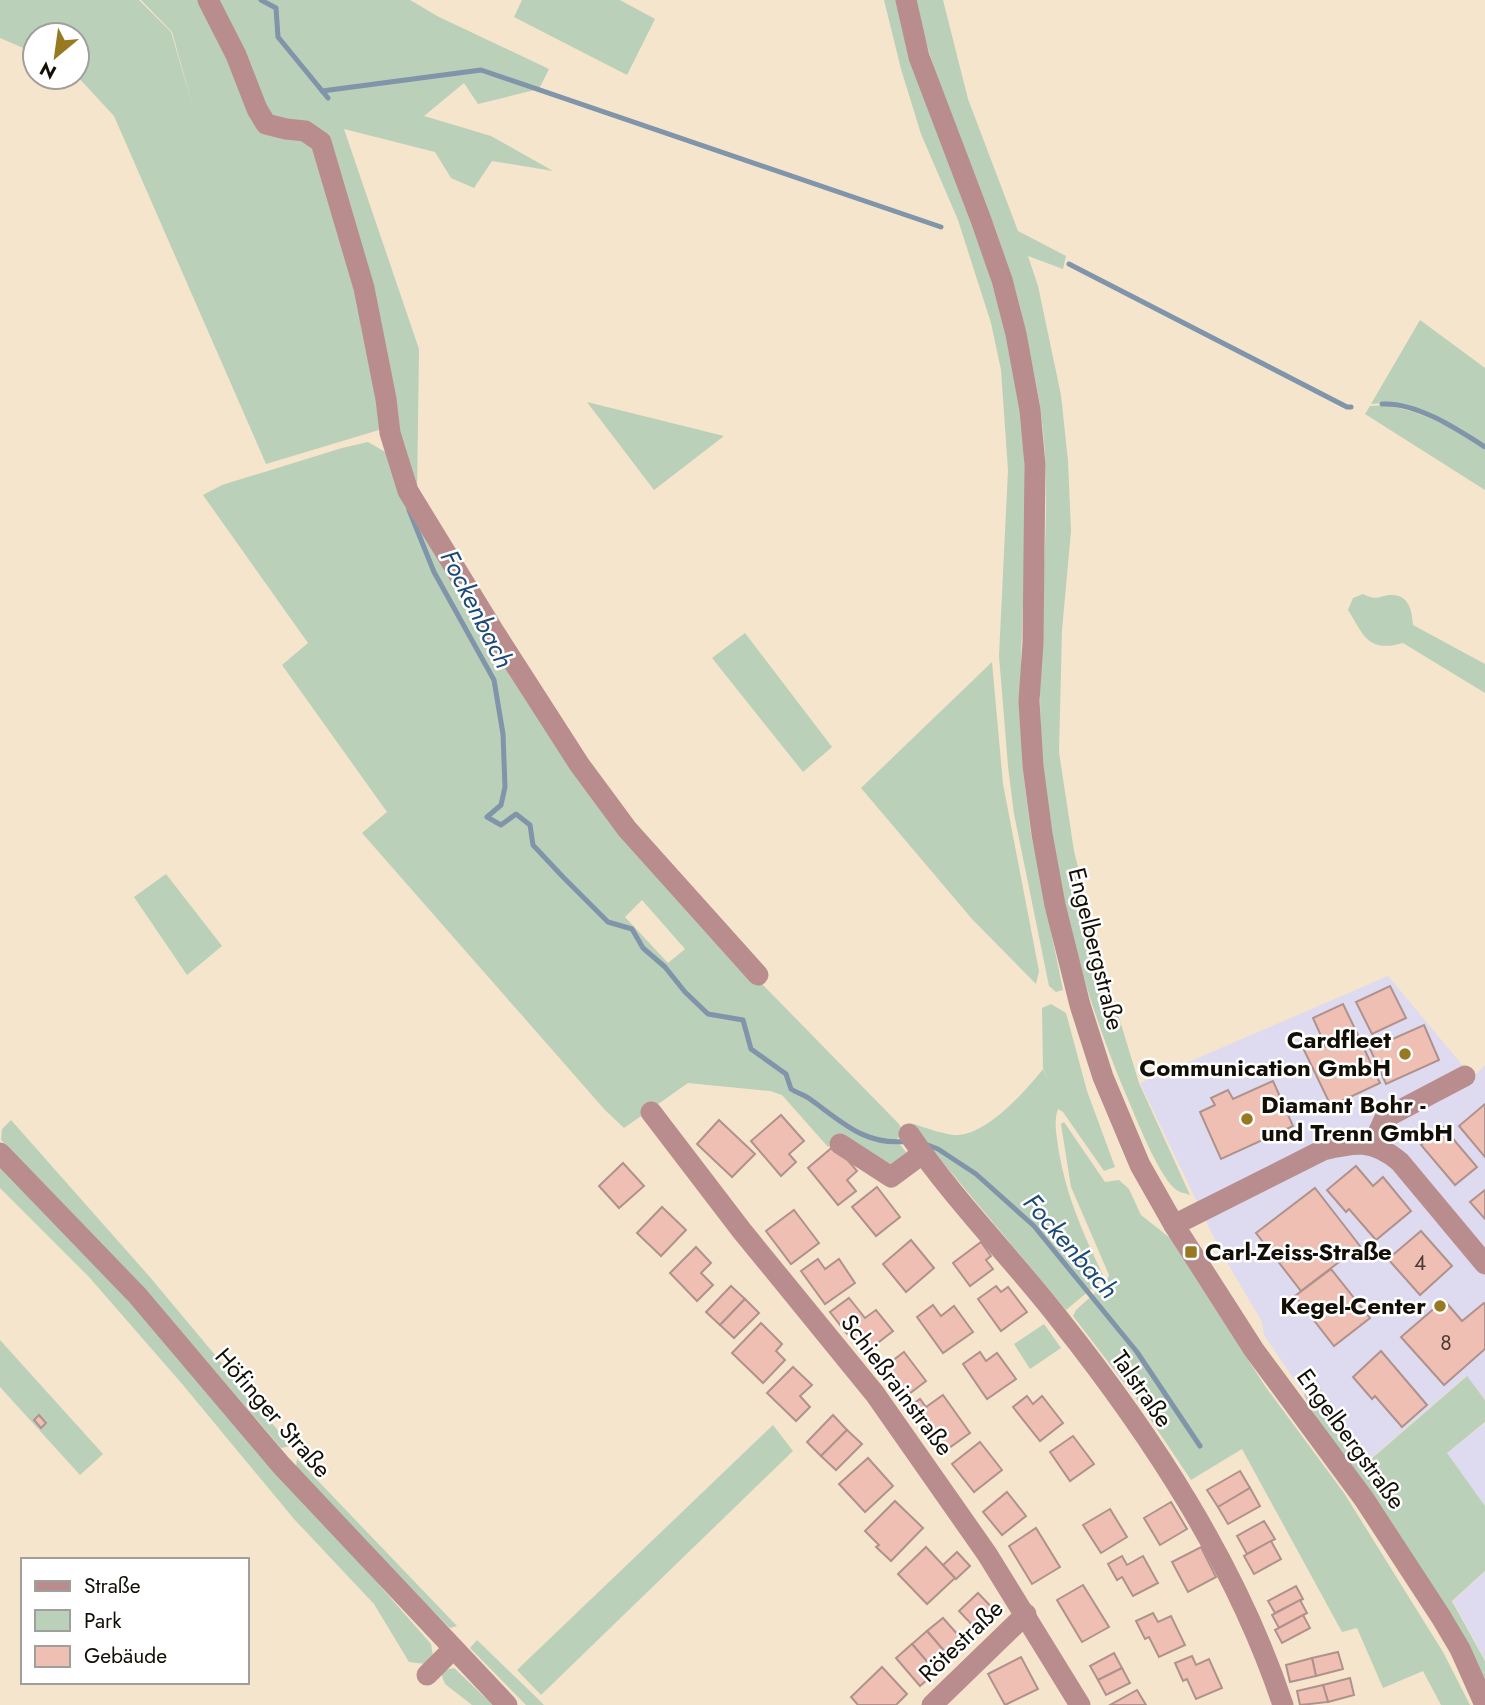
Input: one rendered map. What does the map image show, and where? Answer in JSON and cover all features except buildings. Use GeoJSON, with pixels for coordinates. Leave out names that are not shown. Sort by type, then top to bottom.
{"type":"FeatureCollection","features":[{"type":"Feature","properties":{"kind":"street"},"geometry":{"type":"LineString","coordinates":[[208,0],[266,124],[286,130],[305,131],[321,142],[365,288],[390,433],[408,491],[493,631],[579,764],[627,829],[758,975]]}},
{"type":"Feature","properties":{"kind":"street","name":"Engelbergstraße"},"geometry":{"type":"LineString","coordinates":[[906,0],[919,57],[998,268],[1016,334],[1030,410],[1035,465],[1033,643],[1029,701],[1033,766],[1055,905],[1080,1005],[1103,1077],[1140,1165],[1174,1225],[1254,1350],[1364,1499],[1441,1616],[1460,1649],[1485,1705]]}},
{"type":"Feature","properties":{"kind":"street"},"geometry":{"type":"LineString","coordinates":[[1373,1144],[1385,1118],[1465,1076]]}},
{"type":"Feature","properties":{"kind":"street","name":"Schießrainstraße"},"geometry":{"type":"LineString","coordinates":[[651,1112],[742,1231],[875,1394],[987,1554],[1080,1705]]}},
{"type":"Feature","properties":{"kind":"street","name":"Talstraße"},"geometry":{"type":"LineString","coordinates":[[840,1144],[891,1177],[914,1160],[915,1143],[979,1225],[1060,1320],[1154,1451],[1212,1541],[1273,1675],[1283,1705]]}},
{"type":"Feature","properties":{"kind":"street"},"geometry":{"type":"LineString","coordinates":[[1174,1225],[1323,1150],[1349,1144],[1373,1144],[1400,1162],[1485,1264]]}},
{"type":"Feature","properties":{"kind":"street","name":"Höfinger Straße"},"geometry":{"type":"LineString","coordinates":[[0,1153],[137,1295],[281,1465],[507,1705]]}},
{"type":"Feature","properties":{"kind":"street","name":"Rötestraße"},"geometry":{"type":"LineString","coordinates":[[932,1705],[1026,1614]]}},
{"type":"Feature","properties":{"kind":"street"},"geometry":{"type":"LineString","coordinates":[[427,1675],[453,1649]]}},
{"type":"Feature","properties":{"kind":"shaded area"},"geometry":{"type":"Polygon","coordinates":[[[1388,976],[1473,1078],[1485,1065],[1485,1399],[1466,1376],[1370,1459],[1318,1386],[1304,1394],[1264,1335],[1262,1322],[1220,1250],[1140,1083],[1388,976]]]}},
{"type":"Feature","properties":{"kind":"shaded area"},"geometry":{"type":"Polygon","coordinates":[[[1485,1423],[1485,1506],[1447,1453],[1485,1423]]]}},
{"type":"Feature","properties":{"kind":"shaded area"},"geometry":{"type":"Polygon","coordinates":[[[1485,1572],[1485,1660],[1453,1601],[1485,1572]]]}},
{"type":"Feature","properties":{"kind":"green space"},"geometry":{"type":"Polygon","coordinates":[[[0,0],[139,0],[171,32],[193,107],[172,32],[141,0],[410,0],[439,17],[549,69],[539,89],[478,104],[464,83],[424,116],[491,136],[553,171],[492,161],[474,188],[451,178],[435,152],[344,129],[419,349],[417,494],[359,289],[385,419],[379,430],[266,464],[114,116],[91,91],[91,21],[21,21],[21,47],[0,38],[0,0]]]}},
{"type":"Feature","properties":{"kind":"green space"},"geometry":{"type":"Polygon","coordinates":[[[522,0],[620,0],[655,19],[627,75],[514,17],[522,0]]]}},
{"type":"Feature","properties":{"kind":"green space"},"geometry":{"type":"Polygon","coordinates":[[[884,0],[896,0],[910,56],[989,273],[1023,409],[1026,518],[1021,659],[1022,763],[1031,834],[1063,990],[1056,992],[1049,986],[1014,814],[1008,766],[999,656],[1008,470],[1001,370],[991,323],[958,220],[921,134],[884,0]]]}},
{"type":"Feature","properties":{"kind":"green space"},"geometry":{"type":"Polygon","coordinates":[[[916,0],[943,0],[968,99],[1018,231],[1066,256],[1063,269],[1028,256],[1038,286],[1061,395],[1068,461],[1071,531],[1062,630],[1059,752],[1074,851],[1099,952],[1139,1083],[1190,1195],[1178,1191],[1164,1176],[1138,1124],[1092,1005],[1064,901],[1046,796],[1042,743],[1040,652],[1046,501],[1043,426],[1037,389],[1007,266],[994,225],[940,86],[916,0]]]}},
{"type":"Feature","properties":{"kind":"green space"},"geometry":{"type":"Polygon","coordinates":[[[1420,320],[1485,368],[1485,445],[1431,414],[1402,405],[1371,404],[1420,320]]]}},
{"type":"Feature","properties":{"kind":"green space"},"geometry":{"type":"Polygon","coordinates":[[[587,402],[724,436],[654,490],[587,402]]]}},
{"type":"Feature","properties":{"kind":"green space"},"geometry":{"type":"Polygon","coordinates":[[[1388,405],[1439,422],[1485,449],[1485,490],[1365,414],[1370,406],[1388,405]]]}},
{"type":"Feature","properties":{"kind":"green space"},"geometry":{"type":"Polygon","coordinates":[[[368,442],[387,453],[574,766],[720,941],[899,1124],[904,1133],[896,1140],[912,1159],[890,1175],[836,1141],[828,1147],[782,1095],[770,1091],[688,1083],[624,1128],[605,1110],[362,833],[387,812],[282,665],[308,643],[203,495],[222,485],[368,442]],[[642,900],[625,917],[668,963],[685,949],[642,900]]]}},
{"type":"Feature","properties":{"kind":"green space"},"geometry":{"type":"Polygon","coordinates":[[[1363,594],[1372,598],[1392,595],[1402,598],[1410,609],[1413,625],[1485,664],[1485,693],[1403,643],[1381,646],[1368,640],[1348,610],[1353,598],[1363,594]]]}},
{"type":"Feature","properties":{"kind":"green space"},"geometry":{"type":"Polygon","coordinates":[[[745,633],[832,747],[803,772],[712,658],[745,633]]]}},
{"type":"Feature","properties":{"kind":"green space"},"geometry":{"type":"Polygon","coordinates":[[[992,662],[1003,784],[1039,971],[1036,984],[972,919],[861,788],[992,662]]]}},
{"type":"Feature","properties":{"kind":"green space"},"geometry":{"type":"Polygon","coordinates":[[[166,874],[222,946],[187,975],[134,897],[166,874]]]}},
{"type":"Feature","properties":{"kind":"green space"},"geometry":{"type":"Polygon","coordinates":[[[1051,1004],[1066,1013],[1087,1091],[1115,1167],[1104,1171],[1063,1112],[1058,1109],[1056,1130],[1066,1185],[1082,1230],[1103,1275],[1102,1280],[1066,1310],[910,1123],[953,1135],[965,1134],[978,1129],[1003,1112],[1043,1069],[1049,1082],[1043,1068],[1042,1008],[1051,1004]]]}},
{"type":"Feature","properties":{"kind":"green space"},"geometry":{"type":"Polygon","coordinates":[[[11,1120],[149,1276],[291,1446],[281,1448],[138,1281],[1,1140],[2,1129],[11,1120]]]}},
{"type":"Feature","properties":{"kind":"green space"},"geometry":{"type":"Polygon","coordinates":[[[1064,1122],[1105,1182],[1119,1180],[1129,1189],[1141,1215],[1170,1238],[1265,1386],[1344,1493],[1443,1652],[1470,1705],[1441,1705],[1423,1671],[1383,1688],[1357,1628],[1342,1632],[1242,1449],[1191,1480],[1138,1401],[1073,1316],[1076,1310],[1106,1283],[1109,1275],[1071,1187],[1061,1124],[1064,1122]]]}},
{"type":"Feature","properties":{"kind":"green space"},"geometry":{"type":"Polygon","coordinates":[[[0,1166],[119,1288],[431,1644],[433,1656],[426,1664],[409,1662],[374,1604],[294,1519],[89,1277],[0,1188],[0,1166]]]}},
{"type":"Feature","properties":{"kind":"green space"},"geometry":{"type":"Polygon","coordinates":[[[1044,1324],[1061,1348],[1030,1369],[1014,1344],[1044,1324]]]}},
{"type":"Feature","properties":{"kind":"green space"},"geometry":{"type":"Polygon","coordinates":[[[0,1340],[103,1454],[80,1475],[0,1387],[0,1340]]]}},
{"type":"Feature","properties":{"kind":"green space"},"geometry":{"type":"Polygon","coordinates":[[[1467,1376],[1485,1400],[1485,1422],[1447,1453],[1485,1506],[1485,1571],[1452,1601],[1485,1661],[1485,1681],[1304,1395],[1318,1386],[1370,1460],[1467,1376]]]}},
{"type":"Feature","properties":{"kind":"green space"},"geometry":{"type":"Polygon","coordinates":[[[773,1425],[793,1451],[541,1695],[517,1670],[773,1425]]]}},
{"type":"Feature","properties":{"kind":"green space"},"geometry":{"type":"Polygon","coordinates":[[[297,1459],[457,1626],[450,1628],[372,1551],[296,1467],[297,1459]]]}},
{"type":"Feature","properties":{"kind":"green space"},"geometry":{"type":"Polygon","coordinates":[[[477,1640],[544,1705],[526,1705],[470,1648],[477,1640]]]}},
{"type":"Feature","properties":{"kind":"green space"},"geometry":{"type":"Polygon","coordinates":[[[454,1668],[493,1705],[472,1705],[445,1684],[440,1671],[454,1668]]]}},
{"type":"Feature","properties":{"kind":"waterway","name":"Fockenbach"},"geometry":{"type":"LineString","coordinates":[[261,0],[276,8],[278,37],[328,98]]}},
{"type":"Feature","properties":{"kind":"waterway"},"geometry":{"type":"LineString","coordinates":[[322,91],[481,70],[941,227]]}},
{"type":"Feature","properties":{"kind":"waterway"},"geometry":{"type":"LineString","coordinates":[[1069,264],[1351,407]]}},
{"type":"Feature","properties":{"kind":"waterway"},"geometry":{"type":"LineString","coordinates":[[1382,404],[1408,407],[1422,412],[1485,447]]}},
{"type":"Feature","properties":{"kind":"waterway","name":"Fockenbach"},"geometry":{"type":"LineString","coordinates":[[409,510],[434,572],[494,680],[503,734],[505,787],[501,805],[487,817],[501,825],[516,814],[530,825],[533,845],[563,877],[608,922],[632,929],[643,948],[665,967],[685,992],[708,1014],[743,1020],[751,1049],[786,1074],[791,1089],[855,1131],[880,1140],[909,1141]]}},
{"type":"Feature","properties":{"kind":"waterway","name":"Fockenbach"},"geometry":{"type":"LineString","coordinates":[[925,1144],[938,1149],[976,1174],[1034,1226],[1137,1352],[1200,1446]]}},
{"type":"Feature","properties":{"kind":"place","name":"Cardfleet Communication GmbH"},"geometry":{"type":"Point","coordinates":[1405,1054]}},
{"type":"Feature","properties":{"kind":"place","name":"Diamant Bohr - und Trenn GmbH"},"geometry":{"type":"Point","coordinates":[1247,1119]}},
{"type":"Feature","properties":{"kind":"place","name":"Carl-Zeiss-Straße"},"geometry":{"type":"Point","coordinates":[1191,1252]}},
{"type":"Feature","properties":{"kind":"place","name":"Kegel-Center"},"geometry":{"type":"Point","coordinates":[1440,1306]}}]}
